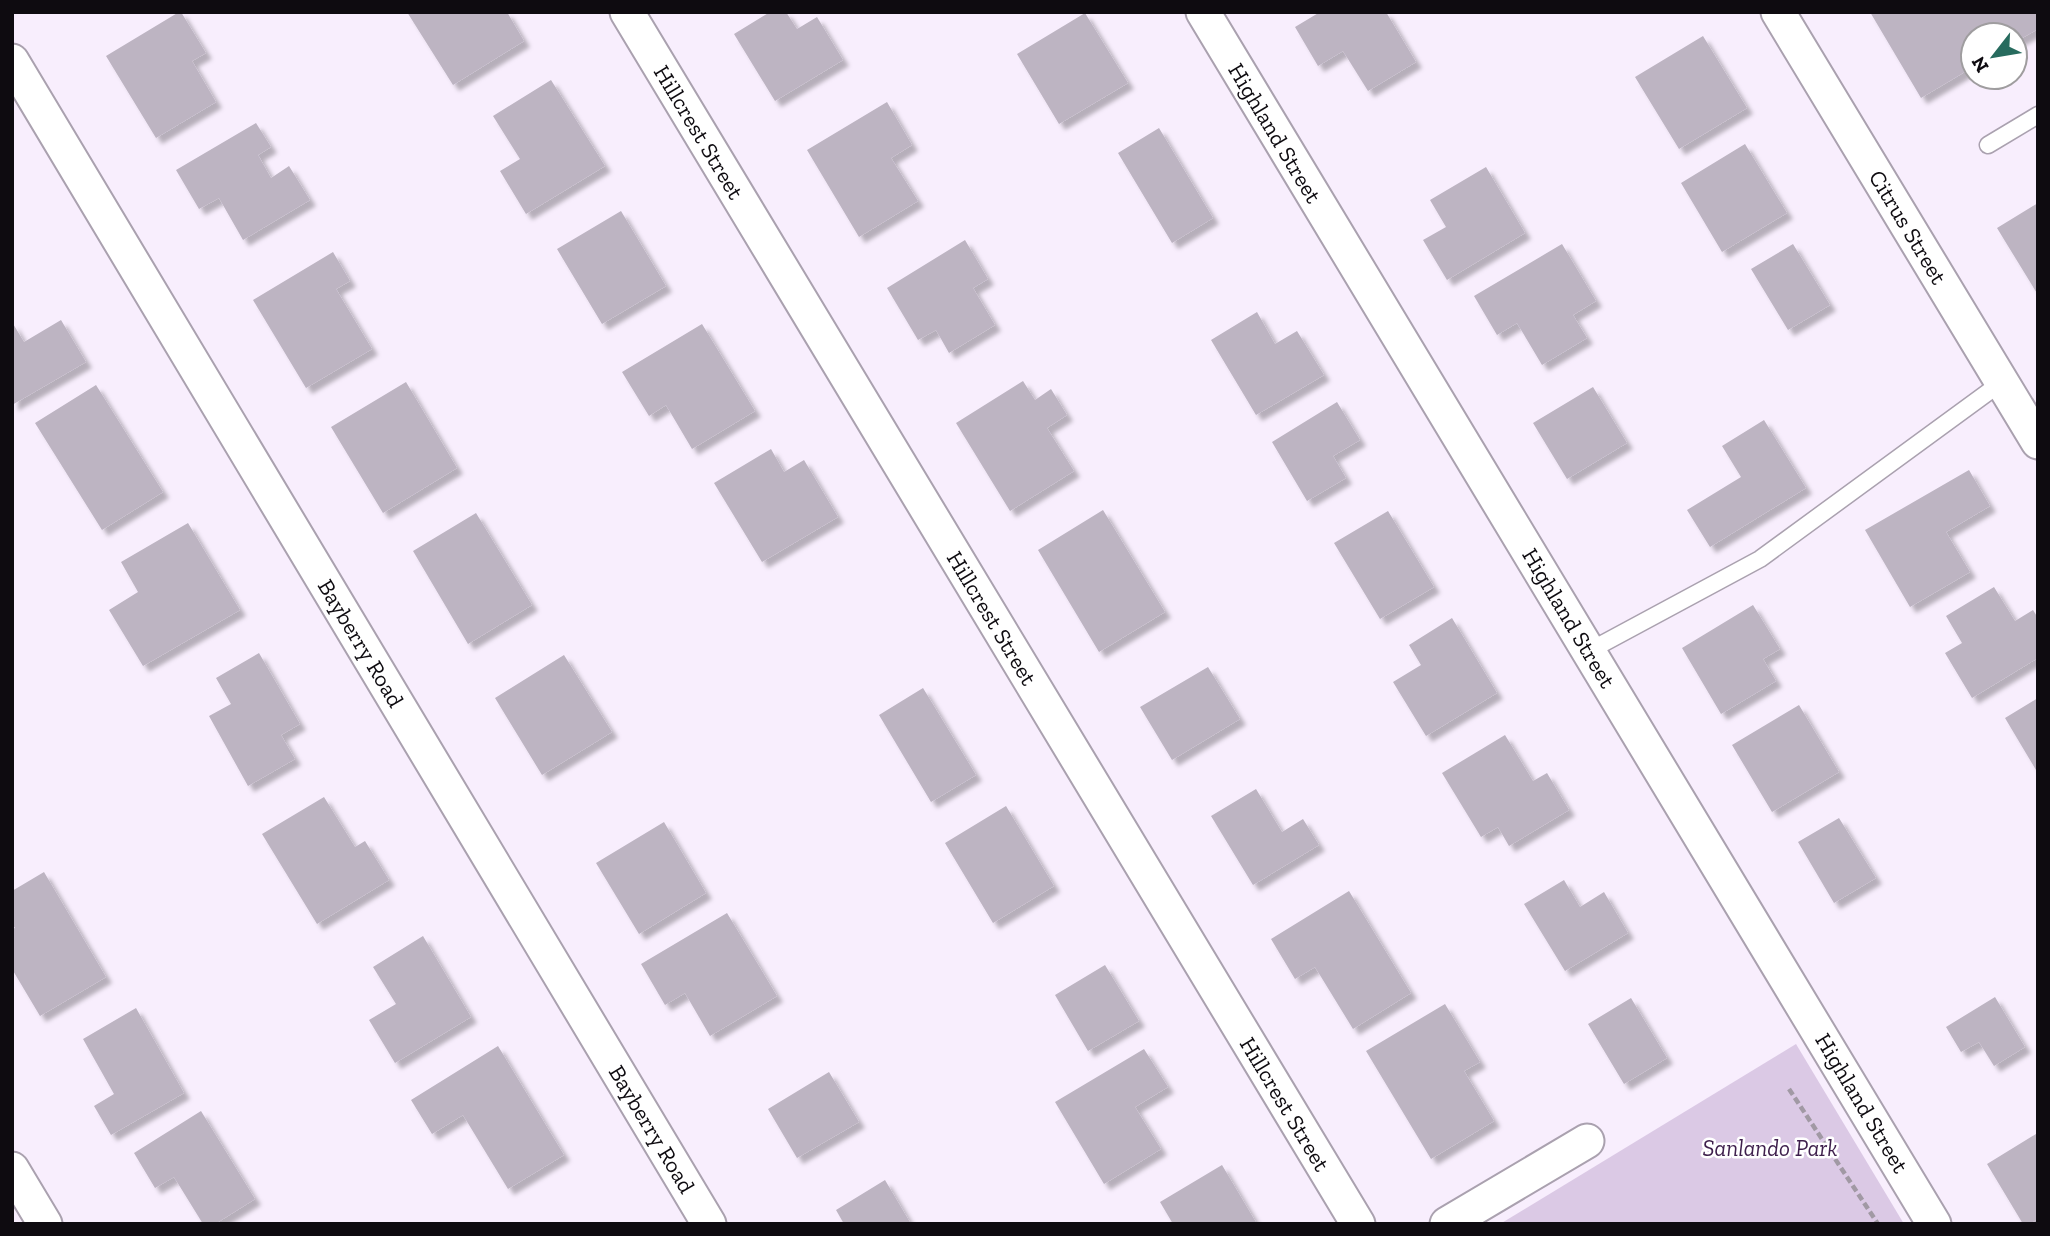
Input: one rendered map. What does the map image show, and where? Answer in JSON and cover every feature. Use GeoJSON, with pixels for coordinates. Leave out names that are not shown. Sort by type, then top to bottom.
{"type":"FeatureCollection","features":[{"type":"Feature","properties":{"kind":"street","name":"Hillcrest Street"},"geometry":{"type":"LineString","coordinates":[[627,12],[1358,1224]]}},
{"type":"Feature","properties":{"kind":"street","name":"Highland Street"},"geometry":{"type":"LineString","coordinates":[[1203,12],[1934,1224]]}},
{"type":"Feature","properties":{"kind":"street","name":"Citrus Street"},"geometry":{"type":"LineString","coordinates":[[1778,12],[2038,442]]}},
{"type":"Feature","properties":{"kind":"street","name":"Bayberry Road"},"geometry":{"type":"LineString","coordinates":[[12,61],[709,1224]]}},
{"type":"Feature","properties":{"kind":"street"},"geometry":{"type":"LineString","coordinates":[[1447,1224],[1587,1141]]}},
{"type":"Feature","properties":{"kind":"street"},"geometry":{"type":"LineString","coordinates":[[12,1169],[45,1224]]}},
{"type":"Feature","properties":{"kind":"lane"},"geometry":{"type":"LineString","coordinates":[[1989,145],[2038,115]]}},
{"type":"Feature","properties":{"kind":"lane"},"geometry":{"type":"LineString","coordinates":[[1589,651],[1760,559],[2001,382]]}},
{"type":"Feature","properties":{"kind":"path"},"geometry":{"type":"LineString","coordinates":[[1789,1089],[1878,1224]]}},
{"type":"Feature","properties":{"kind":"green space","name":"Sanlando Park"},"geometry":{"type":"Polygon","coordinates":[[[1796,1044],[1904,1224],[1500,1224],[1796,1044]]]}},
{"type":"Feature","properties":{"kind":"building"},"geometry":{"type":"Polygon","coordinates":[[[179,12],[206,53],[192,61],[216,102],[156,138],[106,56],[179,12]]]}},
{"type":"Feature","properties":{"kind":"building"},"geometry":{"type":"Polygon","coordinates":[[[407,12],[507,12],[524,41],[453,85],[407,12]]]}},
{"type":"Feature","properties":{"kind":"building"},"geometry":{"type":"Polygon","coordinates":[[[770,12],[786,12],[797,29],[817,17],[843,60],[775,101],[734,34],[770,12]]]}},
{"type":"Feature","properties":{"kind":"building"},"geometry":{"type":"Polygon","coordinates":[[[1320,12],[1386,12],[1416,62],[1368,91],[1343,51],[1318,66],[1295,27],[1320,12]]]}},
{"type":"Feature","properties":{"kind":"building"},"geometry":{"type":"Polygon","coordinates":[[[1870,12],[2038,12],[2038,29],[2029,34],[2029,21],[1959,21],[1959,75],[1921,98],[1870,12]]]}},
{"type":"Feature","properties":{"kind":"building"},"geometry":{"type":"Polygon","coordinates":[[[1085,13],[1128,83],[1059,124],[1017,54],[1085,13]]]}},
{"type":"Feature","properties":{"kind":"building"},"geometry":{"type":"Polygon","coordinates":[[[1703,36],[1747,108],[1679,149],[1635,77],[1703,36]]]}},
{"type":"Feature","properties":{"kind":"building"},"geometry":{"type":"Polygon","coordinates":[[[551,80],[605,166],[526,214],[500,171],[520,159],[493,116],[551,80]]]}},
{"type":"Feature","properties":{"kind":"building"},"geometry":{"type":"Polygon","coordinates":[[[887,102],[912,145],[891,158],[918,201],[859,237],[807,150],[887,102]]]}},
{"type":"Feature","properties":{"kind":"building"},"geometry":{"type":"Polygon","coordinates":[[[256,123],[271,147],[258,155],[271,178],[289,166],[310,200],[243,240],[219,198],[199,209],[176,170],[256,123]]]}},
{"type":"Feature","properties":{"kind":"building"},"geometry":{"type":"Polygon","coordinates":[[[1159,128],[1213,218],[1172,243],[1118,153],[1159,128]]]}},
{"type":"Feature","properties":{"kind":"building"},"geometry":{"type":"Polygon","coordinates":[[[1745,144],[1787,213],[1722,252],[1681,183],[1745,144]]]}},
{"type":"Feature","properties":{"kind":"building"},"geometry":{"type":"Polygon","coordinates":[[[1486,167],[1525,233],[1447,280],[1423,240],[1446,227],[1430,200],[1486,167]]]}},
{"type":"Feature","properties":{"kind":"building"},"geometry":{"type":"Polygon","coordinates":[[[2038,203],[2038,295],[1997,228],[2038,203]]]}},
{"type":"Feature","properties":{"kind":"building"},"geometry":{"type":"Polygon","coordinates":[[[621,211],[666,286],[602,324],[557,249],[621,211]]]}},
{"type":"Feature","properties":{"kind":"building"},"geometry":{"type":"Polygon","coordinates":[[[965,240],[988,279],[973,288],[995,325],[949,353],[936,330],[918,340],[887,288],[965,240]]]}},
{"type":"Feature","properties":{"kind":"building"},"geometry":{"type":"Polygon","coordinates":[[[1562,244],[1596,301],[1573,315],[1587,338],[1542,365],[1517,323],[1497,335],[1474,296],[1562,244]]]}},
{"type":"Feature","properties":{"kind":"building"},"geometry":{"type":"Polygon","coordinates":[[[1793,244],[1830,305],[1788,330],[1751,269],[1793,244]]]}},
{"type":"Feature","properties":{"kind":"building"},"geometry":{"type":"Polygon","coordinates":[[[333,252],[350,281],[336,289],[372,349],[306,388],[253,300],[333,252]]]}},
{"type":"Feature","properties":{"kind":"building"},"geometry":{"type":"Polygon","coordinates":[[[1257,312],[1275,344],[1297,331],[1324,375],[1256,415],[1211,340],[1257,312]]]}},
{"type":"Feature","properties":{"kind":"building"},"geometry":{"type":"Polygon","coordinates":[[[61,320],[86,362],[12,405],[12,322],[24,342],[61,320]]]}},
{"type":"Feature","properties":{"kind":"building"},"geometry":{"type":"Polygon","coordinates":[[[702,324],[755,411],[692,449],[666,405],[649,416],[622,372],[702,324]]]}},
{"type":"Feature","properties":{"kind":"building"},"geometry":{"type":"Polygon","coordinates":[[[1023,381],[1035,400],[1051,389],[1067,415],[1047,428],[1074,471],[1010,511],[956,423],[1023,381]]]}},
{"type":"Feature","properties":{"kind":"building"},"geometry":{"type":"Polygon","coordinates":[[[406,382],[457,468],[383,513],[331,427],[406,382]]]}},
{"type":"Feature","properties":{"kind":"building"},"geometry":{"type":"Polygon","coordinates":[[[96,385],[163,492],[102,530],[35,423],[96,385]]]}},
{"type":"Feature","properties":{"kind":"building"},"geometry":{"type":"Polygon","coordinates":[[[1593,387],[1627,443],[1567,479],[1533,423],[1593,387]]]}},
{"type":"Feature","properties":{"kind":"building"},"geometry":{"type":"Polygon","coordinates":[[[1337,402],[1360,440],[1333,456],[1346,478],[1307,501],[1272,442],[1337,402]]]}},
{"type":"Feature","properties":{"kind":"building"},"geometry":{"type":"Polygon","coordinates":[[[1764,420],[1806,488],[1710,547],[1687,510],[1741,477],[1722,446],[1764,420]]]}},
{"type":"Feature","properties":{"kind":"building"},"geometry":{"type":"Polygon","coordinates":[[[771,449],[784,472],[804,460],[838,517],[762,562],[714,483],[771,449]]]}},
{"type":"Feature","properties":{"kind":"building"},"geometry":{"type":"Polygon","coordinates":[[[1969,470],[1990,506],[1946,532],[1970,572],[1910,607],[1865,530],[1969,470]]]}},
{"type":"Feature","properties":{"kind":"building"},"geometry":{"type":"Polygon","coordinates":[[[1103,510],[1165,612],[1099,652],[1038,550],[1103,510]]]}},
{"type":"Feature","properties":{"kind":"building"},"geometry":{"type":"Polygon","coordinates":[[[1388,511],[1434,587],[1380,619],[1334,543],[1388,511]]]}},
{"type":"Feature","properties":{"kind":"building"},"geometry":{"type":"Polygon","coordinates":[[[476,513],[532,605],[468,644],[413,551],[476,513]]]}},
{"type":"Feature","properties":{"kind":"building"},"geometry":{"type":"Polygon","coordinates":[[[188,523],[240,610],[143,666],[109,610],[138,592],[121,562],[188,523]]]}},
{"type":"Feature","properties":{"kind":"building"},"geometry":{"type":"Polygon","coordinates":[[[1994,587],[2015,621],[2033,610],[2038,618],[2038,658],[1972,698],[1945,653],[1962,643],[1946,616],[1994,587]]]}},
{"type":"Feature","properties":{"kind":"building"},"geometry":{"type":"Polygon","coordinates":[[[1753,605],[1780,649],[1763,659],[1776,681],[1721,714],[1682,648],[1753,605]]]}},
{"type":"Feature","properties":{"kind":"building"},"geometry":{"type":"Polygon","coordinates":[[[1452,618],[1497,693],[1426,736],[1393,682],[1421,665],[1409,645],[1452,618]]]}},
{"type":"Feature","properties":{"kind":"building"},"geometry":{"type":"Polygon","coordinates":[[[259,653],[300,724],[281,735],[295,759],[248,786],[209,716],[231,704],[216,678],[259,653]]]}},
{"type":"Feature","properties":{"kind":"building"},"geometry":{"type":"Polygon","coordinates":[[[564,655],[612,732],[542,775],[495,698],[564,655]]]}},
{"type":"Feature","properties":{"kind":"building"},"geometry":{"type":"Polygon","coordinates":[[[1208,667],[1240,719],[1172,760],[1140,707],[1208,667]]]}},
{"type":"Feature","properties":{"kind":"building"},"geometry":{"type":"Polygon","coordinates":[[[923,688],[976,775],[931,802],[879,715],[923,688]]]}},
{"type":"Feature","properties":{"kind":"building"},"geometry":{"type":"Polygon","coordinates":[[[2038,698],[2038,769],[2036,770],[2005,718],[2038,698]]]}},
{"type":"Feature","properties":{"kind":"building"},"geometry":{"type":"Polygon","coordinates":[[[1799,705],[1839,772],[1772,812],[1732,745],[1799,705]]]}},
{"type":"Feature","properties":{"kind":"building"},"geometry":{"type":"Polygon","coordinates":[[[1505,735],[1533,781],[1547,773],[1569,810],[1509,846],[1498,827],[1481,837],[1442,773],[1505,735]]]}},
{"type":"Feature","properties":{"kind":"building"},"geometry":{"type":"Polygon","coordinates":[[[1256,789],[1282,832],[1303,819],[1319,845],[1253,885],[1211,816],[1256,789]]]}},
{"type":"Feature","properties":{"kind":"building"},"geometry":{"type":"Polygon","coordinates":[[[324,797],[355,847],[365,841],[389,880],[317,924],[262,834],[324,797]]]}},
{"type":"Feature","properties":{"kind":"building"},"geometry":{"type":"Polygon","coordinates":[[[1006,806],[1054,886],[993,923],[945,843],[1006,806]]]}},
{"type":"Feature","properties":{"kind":"building"},"geometry":{"type":"Polygon","coordinates":[[[1839,818],[1876,878],[1834,903],[1798,842],[1839,818]]]}},
{"type":"Feature","properties":{"kind":"building"},"geometry":{"type":"Polygon","coordinates":[[[664,822],[706,893],[639,934],[596,863],[664,822]]]}},
{"type":"Feature","properties":{"kind":"building"},"geometry":{"type":"Polygon","coordinates":[[[44,872],[106,977],[40,1016],[12,969],[12,929],[15,928],[12,924],[12,891],[44,872]]]}},
{"type":"Feature","properties":{"kind":"building"},"geometry":{"type":"Polygon","coordinates":[[[1564,880],[1580,907],[1604,892],[1628,933],[1565,971],[1524,904],[1564,880]]]}},
{"type":"Feature","properties":{"kind":"building"},"geometry":{"type":"Polygon","coordinates":[[[1349,891],[1411,993],[1353,1029],[1315,967],[1295,979],[1271,939],[1349,891]]]}},
{"type":"Feature","properties":{"kind":"building"},"geometry":{"type":"Polygon","coordinates":[[[727,913],[777,996],[710,1036],[685,993],[665,1005],[641,964],[727,913]]]}},
{"type":"Feature","properties":{"kind":"building"},"geometry":{"type":"Polygon","coordinates":[[[423,936],[471,1017],[395,1063],[369,1020],[396,1004],[373,967],[423,936]]]}},
{"type":"Feature","properties":{"kind":"building"},"geometry":{"type":"Polygon","coordinates":[[[1105,965],[1139,1021],[1088,1051],[1055,995],[1105,965]]]}},
{"type":"Feature","properties":{"kind":"building"},"geometry":{"type":"Polygon","coordinates":[[[1995,997],[2025,1047],[1994,1066],[1979,1042],[1961,1052],[1946,1027],[1995,997]]]}},
{"type":"Feature","properties":{"kind":"building"},"geometry":{"type":"Polygon","coordinates":[[[1631,998],[1667,1058],[1624,1084],[1588,1024],[1631,998]]]}},
{"type":"Feature","properties":{"kind":"building"},"geometry":{"type":"Polygon","coordinates":[[[1445,1004],[1480,1062],[1464,1071],[1494,1121],[1431,1159],[1366,1051],[1445,1004]]]}},
{"type":"Feature","properties":{"kind":"building"},"geometry":{"type":"Polygon","coordinates":[[[136,1008],[184,1093],[111,1135],[94,1106],[114,1094],[83,1039],[136,1008]]]}},
{"type":"Feature","properties":{"kind":"building"},"geometry":{"type":"Polygon","coordinates":[[[498,1046],[564,1155],[508,1189],[463,1115],[432,1134],[411,1100],[498,1046]]]}},
{"type":"Feature","properties":{"kind":"building"},"geometry":{"type":"Polygon","coordinates":[[[1144,1049],[1168,1087],[1135,1107],[1161,1149],[1104,1184],[1055,1102],[1144,1049]]]}},
{"type":"Feature","properties":{"kind":"building"},"geometry":{"type":"Polygon","coordinates":[[[829,1072],[859,1122],[797,1158],[768,1109],[829,1072]]]}},
{"type":"Feature","properties":{"kind":"building"},"geometry":{"type":"Polygon","coordinates":[[[201,1111],[255,1199],[215,1224],[203,1224],[174,1177],[155,1188],[134,1153],[201,1111]]]}},
{"type":"Feature","properties":{"kind":"building"},"geometry":{"type":"Polygon","coordinates":[[[2036,1134],[2038,1219],[2023,1224],[1987,1164],[2036,1134]]]}},
{"type":"Feature","properties":{"kind":"building"},"geometry":{"type":"Polygon","coordinates":[[[1222,1165],[1257,1224],[1173,1224],[1160,1202],[1222,1165]]]}},
{"type":"Feature","properties":{"kind":"building"},"geometry":{"type":"Polygon","coordinates":[[[885,1180],[911,1224],[844,1224],[836,1210],[885,1180]]]}}]}
